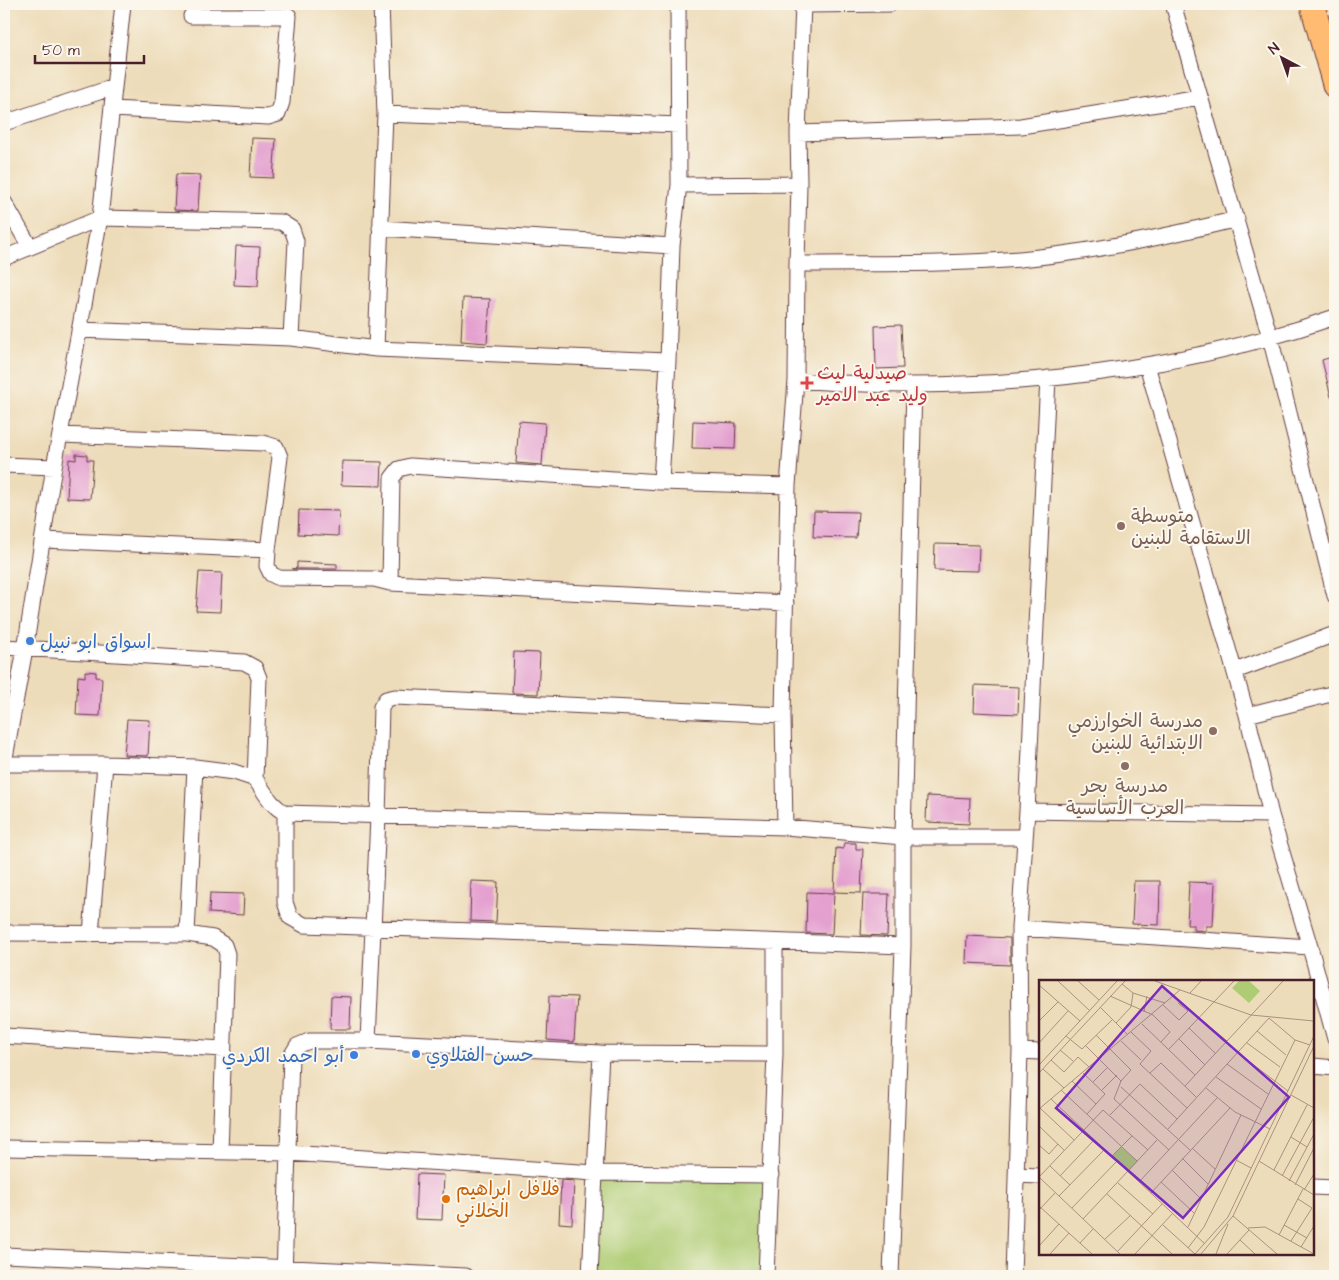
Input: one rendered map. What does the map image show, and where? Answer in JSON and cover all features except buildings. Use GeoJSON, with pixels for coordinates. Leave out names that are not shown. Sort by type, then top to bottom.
{"type":"FeatureCollection","features":[{"type":"Feature","properties":{"kind":"main road"},"geometry":{"type":"LineString","coordinates":[[1312,4],[1335,86]]}},
{"type":"Feature","properties":{"kind":"street"},"geometry":{"type":"LineString","coordinates":[[123,4],[100,218],[54,467],[44,540],[4,764],[105,764],[195,767],[234,772],[255,779],[272,803],[285,814],[785,827],[903,837],[1025,837]]}},
{"type":"Feature","properties":{"kind":"street"},"geometry":{"type":"LineString","coordinates":[[376,349],[384,114],[381,4]]}},
{"type":"Feature","properties":{"kind":"street"},"geometry":{"type":"LineString","coordinates":[[661,482],[672,246],[680,185],[678,4]]}},
{"type":"Feature","properties":{"kind":"street"},"geometry":{"type":"LineString","coordinates":[[785,827],[782,715],[788,486],[796,380],[798,133],[803,5],[890,4]]}},
{"type":"Feature","properties":{"kind":"street"},"geometry":{"type":"LineString","coordinates":[[1173,4],[1270,337],[1335,596]]}},
{"type":"Feature","properties":{"kind":"street"},"geometry":{"type":"LineString","coordinates":[[112,110],[268,117],[278,114],[282,102],[289,16],[191,16]]}},
{"type":"Feature","properties":{"kind":"street"},"geometry":{"type":"LineString","coordinates":[[4,124],[114,87]]}},
{"type":"Feature","properties":{"kind":"street"},"geometry":{"type":"LineString","coordinates":[[798,133],[1021,126],[1200,97]]}},
{"type":"Feature","properties":{"kind":"street"},"geometry":{"type":"LineString","coordinates":[[384,114],[679,125]]}},
{"type":"Feature","properties":{"kind":"street"},"geometry":{"type":"LineString","coordinates":[[680,185],[799,184]]}},
{"type":"Feature","properties":{"kind":"street"},"geometry":{"type":"LineString","coordinates":[[4,202],[30,247]]}},
{"type":"Feature","properties":{"kind":"street"},"geometry":{"type":"LineString","coordinates":[[4,258],[100,218],[281,222],[292,229],[296,241],[291,338]]}},
{"type":"Feature","properties":{"kind":"street"},"geometry":{"type":"LineString","coordinates":[[797,264],[966,262],[1021,259],[1130,244],[1237,219]]}},
{"type":"Feature","properties":{"kind":"street"},"geometry":{"type":"LineString","coordinates":[[380,228],[672,246]]}},
{"type":"Feature","properties":{"kind":"street"},"geometry":{"type":"LineString","coordinates":[[796,380],[914,385],[1048,378],[1147,365],[1270,337],[1335,317]]}},
{"type":"Feature","properties":{"kind":"street"},"geometry":{"type":"LineString","coordinates":[[80,330],[291,338],[376,349],[668,361]]}},
{"type":"Feature","properties":{"kind":"street"},"geometry":{"type":"LineString","coordinates":[[1147,365],[1247,715],[1271,815],[1335,1039]]}},
{"type":"Feature","properties":{"kind":"street"},"geometry":{"type":"LineString","coordinates":[[1013,1276],[1020,1051],[1019,928],[1027,810],[1048,378]]}},
{"type":"Feature","properties":{"kind":"street"},"geometry":{"type":"LineString","coordinates":[[891,1276],[903,946],[903,837],[914,385]]}},
{"type":"Feature","properties":{"kind":"street"},"geometry":{"type":"LineString","coordinates":[[61,434],[263,443],[276,447],[280,457],[267,566],[271,574],[280,578],[374,579],[390,583],[786,603]]}},
{"type":"Feature","properties":{"kind":"street"},"geometry":{"type":"LineString","coordinates":[[4,465],[54,467]]}},
{"type":"Feature","properties":{"kind":"street"},"geometry":{"type":"LineString","coordinates":[[390,583],[392,478],[399,469],[410,466],[661,482],[788,486]]}},
{"type":"Feature","properties":{"kind":"street"},"geometry":{"type":"LineString","coordinates":[[44,540],[268,550]]}},
{"type":"Feature","properties":{"kind":"street"},"geometry":{"type":"LineString","coordinates":[[1234,671],[1335,634]]}},
{"type":"Feature","properties":{"kind":"street"},"geometry":{"type":"LineString","coordinates":[[4,647],[244,662],[255,668],[259,678],[255,779]]}},
{"type":"Feature","properties":{"kind":"street"},"geometry":{"type":"LineString","coordinates":[[1247,715],[1335,693]]}},
{"type":"Feature","properties":{"kind":"street"},"geometry":{"type":"LineString","coordinates":[[368,1040],[374,927],[381,707],[386,700],[395,697],[782,715]]}},
{"type":"Feature","properties":{"kind":"street"},"geometry":{"type":"LineString","coordinates":[[91,934],[105,764]]}},
{"type":"Feature","properties":{"kind":"street"},"geometry":{"type":"LineString","coordinates":[[187,934],[195,767]]}},
{"type":"Feature","properties":{"kind":"street"},"geometry":{"type":"LineString","coordinates":[[1027,810],[1271,815]]}},
{"type":"Feature","properties":{"kind":"street"},"geometry":{"type":"LineString","coordinates":[[285,814],[285,902],[290,918],[304,925],[903,946]]}},
{"type":"Feature","properties":{"kind":"street"},"geometry":{"type":"LineString","coordinates":[[1019,928],[1310,947]]}},
{"type":"Feature","properties":{"kind":"street"},"geometry":{"type":"LineString","coordinates":[[4,933],[187,934],[213,938],[224,945],[227,954],[220,1152]]}},
{"type":"Feature","properties":{"kind":"street"},"geometry":{"type":"LineString","coordinates":[[766,1276],[775,1054],[775,942]]}},
{"type":"Feature","properties":{"kind":"street"},"geometry":{"type":"LineString","coordinates":[[4,1036],[223,1049]]}},
{"type":"Feature","properties":{"kind":"street"},"geometry":{"type":"LineString","coordinates":[[284,1272],[291,1056],[297,1046],[309,1041],[368,1040],[601,1053],[775,1054]]}},
{"type":"Feature","properties":{"kind":"street"},"geometry":{"type":"LineString","coordinates":[[1020,1051],[1039,1052]]}},
{"type":"Feature","properties":{"kind":"street"},"geometry":{"type":"LineString","coordinates":[[590,1276],[601,1053]]}},
{"type":"Feature","properties":{"kind":"street"},"geometry":{"type":"LineString","coordinates":[[1314,1066],[1335,1068]]}},
{"type":"Feature","properties":{"kind":"street"},"geometry":{"type":"LineString","coordinates":[[4,1148],[288,1154],[596,1173],[771,1175]]}},
{"type":"Feature","properties":{"kind":"street"},"geometry":{"type":"LineString","coordinates":[[1016,1175],[1039,1176]]}},
{"type":"Feature","properties":{"kind":"street"},"geometry":{"type":"LineString","coordinates":[[1314,1187],[1335,1188]]}},
{"type":"Feature","properties":{"kind":"street"},"geometry":{"type":"LineString","coordinates":[[4,1255],[284,1272],[465,1276]]}},
{"type":"Feature","properties":{"kind":"green space"},"geometry":{"type":"Polygon","coordinates":[[[595,1173],[771,1175],[766,1276],[591,1276],[595,1173]]]}},
{"type":"Feature","properties":{"kind":"place","name":"صيدلية ليث وليد عبد الامير"},"geometry":{"type":"Point","coordinates":[807,383]}},
{"type":"Feature","properties":{"kind":"place","name":"متوسطة الاستقامة للبنين"},"geometry":{"type":"Point","coordinates":[1121,526]}},
{"type":"Feature","properties":{"kind":"place","name":"اسواق ابو نبيل"},"geometry":{"type":"Point","coordinates":[30,641]}},
{"type":"Feature","properties":{"kind":"place","name":"مدرسة الخوارزمي الابتدائية للبنين"},"geometry":{"type":"Point","coordinates":[1213,731]}},
{"type":"Feature","properties":{"kind":"place","name":"مدرسة بحر العرب الأساسية"},"geometry":{"type":"Point","coordinates":[1125,766]}},
{"type":"Feature","properties":{"kind":"place","name":"حسن الفتلاوي"},"geometry":{"type":"Point","coordinates":[416,1054]}},
{"type":"Feature","properties":{"kind":"place","name":"أبو احمد الكردي"},"geometry":{"type":"Point","coordinates":[354,1055]}},
{"type":"Feature","properties":{"kind":"place","name":"فلافل ابراهيم الخلاني"},"geometry":{"type":"Point","coordinates":[446,1199]}}]}
